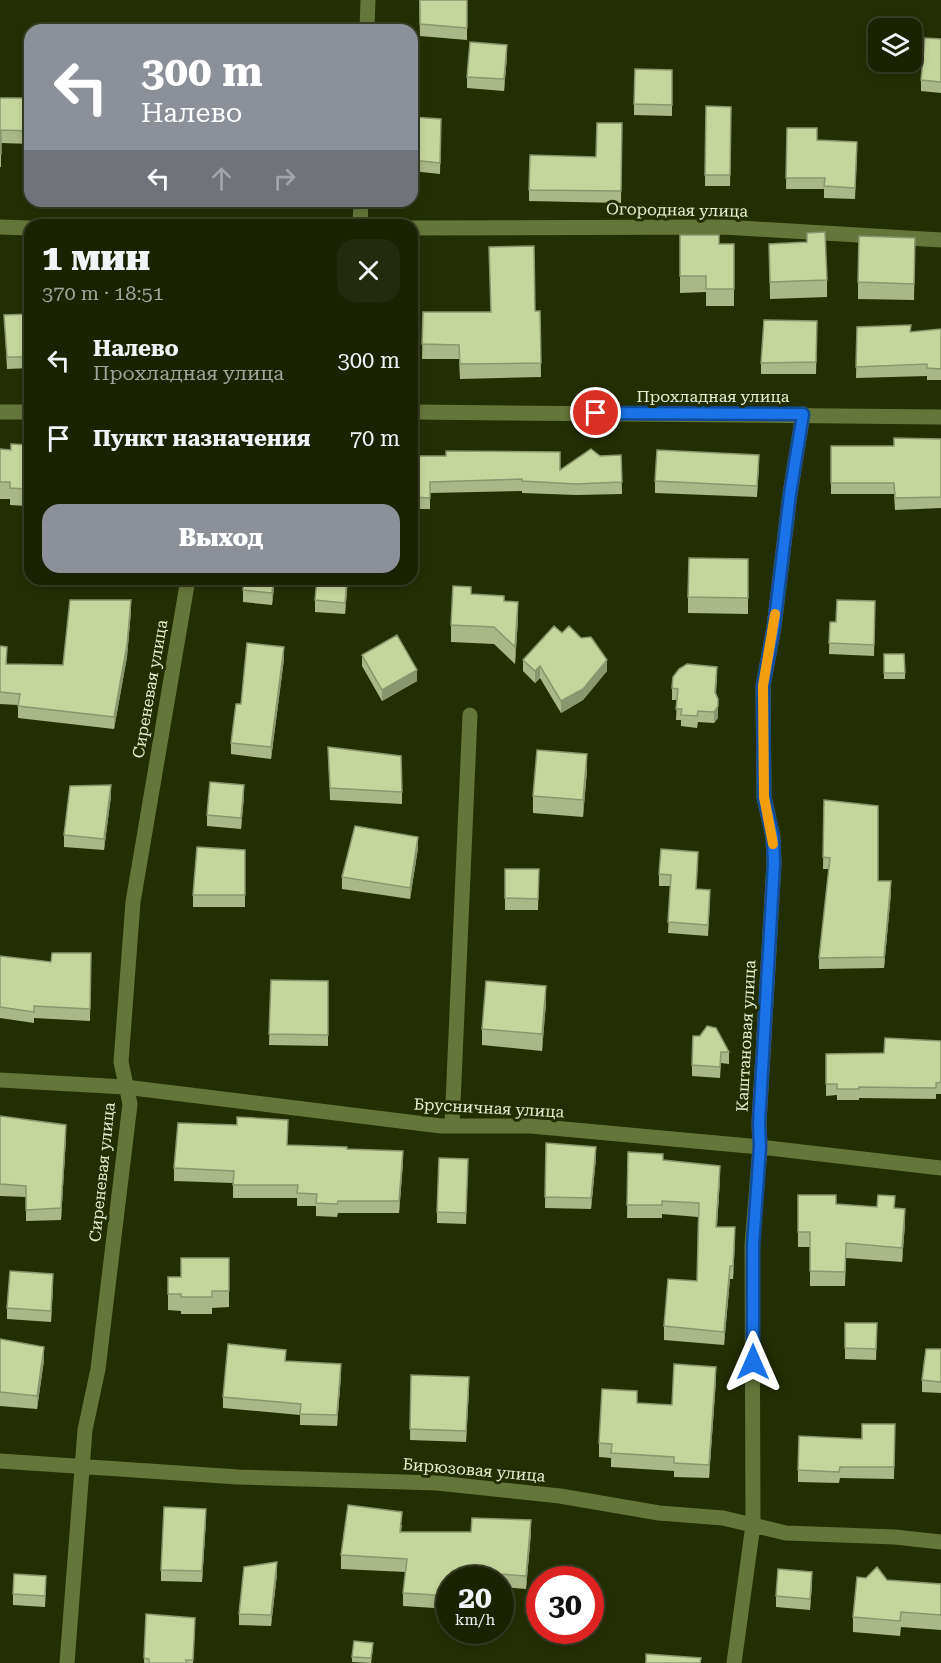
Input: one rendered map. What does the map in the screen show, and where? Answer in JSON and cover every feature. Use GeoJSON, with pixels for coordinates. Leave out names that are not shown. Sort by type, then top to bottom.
{"type":"FeatureCollection","features":[{"type":"Feature","properties":{"kind":"street"},"geometry":{"type":"LineString","coordinates":[[367,24],[368,0]]}},
{"type":"Feature","properties":{"kind":"street"},"geometry":{"type":"LineString","coordinates":[[0,227],[24,228]]}},
{"type":"Feature","properties":{"kind":"street","name":"Огородная улица"},"geometry":{"type":"LineString","coordinates":[[418,228],[723,227],[941,240]]}},
{"type":"Feature","properties":{"kind":"street"},"geometry":{"type":"LineString","coordinates":[[0,412],[24,412]]}},
{"type":"Feature","properties":{"kind":"street","name":"Прохладная улица"},"geometry":{"type":"LineString","coordinates":[[418,412],[941,417]]}},
{"type":"Feature","properties":{"kind":"street","name":"Каштановая улица"},"geometry":{"type":"LineString","coordinates":[[734,1663],[753,1525],[753,1245],[774,863],[773,837],[764,797],[763,686],[774,627],[790,494],[803,414]]}},
{"type":"Feature","properties":{"kind":"street","name":"Сиреневая улица"},"geometry":{"type":"LineString","coordinates":[[67,1663],[85,1430],[98,1369],[130,1104],[121,1062],[133,902],[187,585]]}},
{"type":"Feature","properties":{"kind":"street"},"geometry":{"type":"LineString","coordinates":[[452,1126],[470,715]]}},
{"type":"Feature","properties":{"kind":"street","name":"Брусничная улица"},"geometry":{"type":"LineString","coordinates":[[0,1080],[125,1088],[452,1126],[531,1126],[760,1147],[941,1168]]}},
{"type":"Feature","properties":{"kind":"street","name":"Бирюзовая улица"},"geometry":{"type":"LineString","coordinates":[[0,1461],[238,1477],[437,1483],[560,1496],[659,1513],[723,1518],[786,1533],[895,1537],[941,1542]]}},
{"type":"Feature","properties":{"kind":"building"},"geometry":{"type":"Polygon","coordinates":[[[420,0],[467,0],[467,28],[420,24],[420,0]]]}},
{"type":"Feature","properties":{"kind":"building"},"geometry":{"type":"Polygon","coordinates":[[[925,38],[941,39],[941,82],[921,80],[925,38]]]}},
{"type":"Feature","properties":{"kind":"building"},"geometry":{"type":"Polygon","coordinates":[[[470,42],[507,45],[504,79],[467,77],[470,42]]]}},
{"type":"Feature","properties":{"kind":"building"},"geometry":{"type":"Polygon","coordinates":[[[635,69],[672,70],[672,105],[634,104],[635,69]]]}},
{"type":"Feature","properties":{"kind":"building"},"geometry":{"type":"Polygon","coordinates":[[[0,98],[24,98],[24,131],[1,130],[1,154],[0,154],[0,98]]]}},
{"type":"Feature","properties":{"kind":"building"},"geometry":{"type":"Polygon","coordinates":[[[706,106],[731,107],[730,175],[705,175],[706,106]]]}},
{"type":"Feature","properties":{"kind":"building"},"geometry":{"type":"Polygon","coordinates":[[[418,117],[441,119],[440,163],[418,161],[418,117]]]}},
{"type":"Feature","properties":{"kind":"building"},"geometry":{"type":"Polygon","coordinates":[[[597,123],[622,123],[621,191],[529,190],[530,155],[596,157],[597,123]]]}},
{"type":"Feature","properties":{"kind":"building"},"geometry":{"type":"Polygon","coordinates":[[[787,128],[817,128],[817,140],[857,142],[855,188],[824,186],[825,178],[786,178],[787,128]]]}},
{"type":"Feature","properties":{"kind":"building"},"geometry":{"type":"Polygon","coordinates":[[[825,232],[827,280],[770,282],[769,244],[807,242],[807,233],[825,232]]]}},
{"type":"Feature","properties":{"kind":"building"},"geometry":{"type":"Polygon","coordinates":[[[680,235],[719,235],[719,244],[734,244],[734,289],[706,289],[706,276],[680,276],[680,235]]]}},
{"type":"Feature","properties":{"kind":"building"},"geometry":{"type":"Polygon","coordinates":[[[859,236],[915,238],[914,284],[858,282],[859,236]]]}},
{"type":"Feature","properties":{"kind":"building"},"geometry":{"type":"Polygon","coordinates":[[[534,246],[535,311],[540,311],[541,363],[460,364],[459,345],[422,344],[423,312],[491,312],[489,247],[534,246]]]}},
{"type":"Feature","properties":{"kind":"building"},"geometry":{"type":"Polygon","coordinates":[[[24,314],[24,357],[7,357],[4,315],[24,314]]]}},
{"type":"Feature","properties":{"kind":"building"},"geometry":{"type":"Polygon","coordinates":[[[764,320],[817,321],[816,362],[761,363],[764,320]]]}},
{"type":"Feature","properties":{"kind":"building"},"geometry":{"type":"Polygon","coordinates":[[[911,325],[910,332],[941,329],[941,369],[927,368],[927,364],[856,367],[857,327],[911,325]]]}},
{"type":"Feature","properties":{"kind":"building"},"geometry":{"type":"Polygon","coordinates":[[[894,438],[941,439],[941,497],[895,498],[894,483],[831,483],[831,446],[894,446],[894,438]]]}},
{"type":"Feature","properties":{"kind":"building"},"geometry":{"type":"Polygon","coordinates":[[[11,444],[24,445],[24,489],[10,488],[10,482],[0,482],[0,449],[11,450],[11,444]]]}},
{"type":"Feature","properties":{"kind":"building"},"geometry":{"type":"Polygon","coordinates":[[[591,449],[600,456],[621,455],[622,482],[576,484],[522,481],[522,479],[430,482],[430,498],[418,497],[418,456],[446,456],[446,451],[560,452],[560,470],[591,449]]]}},
{"type":"Feature","properties":{"kind":"building"},"geometry":{"type":"Polygon","coordinates":[[[657,450],[759,455],[757,486],[655,481],[657,450]]]}},
{"type":"Feature","properties":{"kind":"building"},"geometry":{"type":"Polygon","coordinates":[[[689,558],[748,559],[748,598],[688,597],[689,558]]]}},
{"type":"Feature","properties":{"kind":"building"},"geometry":{"type":"Polygon","coordinates":[[[243,585],[273,585],[272,593],[243,590],[243,585]]]}},
{"type":"Feature","properties":{"kind":"building"},"geometry":{"type":"Polygon","coordinates":[[[316,585],[346,585],[345,603],[315,600],[316,585]]]}},
{"type":"Feature","properties":{"kind":"building"},"geometry":{"type":"Polygon","coordinates":[[[453,586],[471,587],[471,594],[504,596],[504,601],[518,602],[515,647],[494,627],[451,625],[453,586]]]}},
{"type":"Feature","properties":{"kind":"building"},"geometry":{"type":"Polygon","coordinates":[[[70,600],[131,600],[127,645],[114,717],[18,706],[20,694],[0,692],[0,646],[7,647],[6,664],[63,665],[70,600]]]}},
{"type":"Feature","properties":{"kind":"building"},"geometry":{"type":"Polygon","coordinates":[[[837,600],[875,601],[874,645],[829,643],[830,622],[836,622],[837,600]]]}},
{"type":"Feature","properties":{"kind":"building"},"geometry":{"type":"Polygon","coordinates":[[[554,626],[562,633],[569,626],[581,638],[591,637],[607,660],[583,689],[561,701],[540,666],[535,671],[523,660],[554,626]]]}},
{"type":"Feature","properties":{"kind":"building"},"geometry":{"type":"Polygon","coordinates":[[[397,635],[417,670],[382,690],[362,655],[397,635]]]}},
{"type":"Feature","properties":{"kind":"building"},"geometry":{"type":"Polygon","coordinates":[[[247,643],[284,647],[271,747],[231,743],[236,704],[241,704],[247,643]]]}},
{"type":"Feature","properties":{"kind":"building"},"geometry":{"type":"Polygon","coordinates":[[[884,654],[904,654],[905,673],[884,673],[884,654]]]}},
{"type":"Feature","properties":{"kind":"building"},"geometry":{"type":"Polygon","coordinates":[[[687,664],[717,667],[715,692],[718,706],[714,712],[698,711],[697,716],[681,715],[682,709],[676,709],[678,689],[672,688],[673,677],[687,664]]]}},
{"type":"Feature","properties":{"kind":"building"},"geometry":{"type":"Polygon","coordinates":[[[328,747],[401,756],[402,792],[330,788],[328,747]]]}},
{"type":"Feature","properties":{"kind":"building"},"geometry":{"type":"Polygon","coordinates":[[[537,750],[587,754],[583,800],[533,796],[537,750]]]}},
{"type":"Feature","properties":{"kind":"building"},"geometry":{"type":"Polygon","coordinates":[[[210,782],[244,785],[241,818],[207,815],[210,782]]]}},
{"type":"Feature","properties":{"kind":"building"},"geometry":{"type":"Polygon","coordinates":[[[111,785],[104,839],[64,835],[70,786],[111,785]]]}},
{"type":"Feature","properties":{"kind":"building"},"geometry":{"type":"Polygon","coordinates":[[[824,800],[878,806],[878,881],[891,881],[884,957],[819,958],[830,858],[823,857],[824,800]]]}},
{"type":"Feature","properties":{"kind":"building"},"geometry":{"type":"Polygon","coordinates":[[[355,826],[418,837],[410,888],[342,877],[355,826]]]}},
{"type":"Feature","properties":{"kind":"building"},"geometry":{"type":"Polygon","coordinates":[[[197,847],[245,850],[245,895],[193,895],[197,847]]]}},
{"type":"Feature","properties":{"kind":"building"},"geometry":{"type":"Polygon","coordinates":[[[661,849],[698,852],[696,889],[710,890],[708,925],[668,922],[671,875],[659,874],[661,849]]]}},
{"type":"Feature","properties":{"kind":"building"},"geometry":{"type":"Polygon","coordinates":[[[505,869],[539,869],[538,899],[505,898],[505,869]]]}},
{"type":"Feature","properties":{"kind":"building"},"geometry":{"type":"Polygon","coordinates":[[[52,953],[91,953],[90,1009],[34,1006],[34,1012],[0,1007],[0,956],[51,962],[52,953]]]}},
{"type":"Feature","properties":{"kind":"building"},"geometry":{"type":"Polygon","coordinates":[[[271,980],[328,981],[328,1035],[269,1034],[271,980]]]}},
{"type":"Feature","properties":{"kind":"building"},"geometry":{"type":"Polygon","coordinates":[[[486,981],[546,986],[542,1034],[482,1029],[486,981]]]}},
{"type":"Feature","properties":{"kind":"building"},"geometry":{"type":"Polygon","coordinates":[[[707,1026],[716,1028],[729,1052],[721,1052],[720,1067],[692,1065],[693,1036],[700,1036],[707,1026]]]}},
{"type":"Feature","properties":{"kind":"building"},"geometry":{"type":"Polygon","coordinates":[[[885,1038],[941,1041],[941,1082],[936,1083],[936,1088],[837,1089],[837,1084],[826,1084],[826,1054],[884,1053],[885,1038]]]}},
{"type":"Feature","properties":{"kind":"building"},"geometry":{"type":"Polygon","coordinates":[[[0,1116],[66,1125],[61,1208],[26,1210],[26,1186],[0,1184],[0,1116]]]}},
{"type":"Feature","properties":{"kind":"building"},"geometry":{"type":"Polygon","coordinates":[[[237,1117],[288,1120],[287,1145],[403,1151],[399,1201],[316,1203],[317,1194],[297,1193],[298,1185],[233,1185],[234,1171],[174,1168],[178,1123],[237,1125],[237,1117]]]}},
{"type":"Feature","properties":{"kind":"building"},"geometry":{"type":"Polygon","coordinates":[[[546,1143],[596,1147],[591,1198],[545,1197],[546,1143]]]}},
{"type":"Feature","properties":{"kind":"building"},"geometry":{"type":"Polygon","coordinates":[[[628,1152],[663,1154],[663,1160],[720,1166],[716,1227],[735,1227],[733,1266],[730,1266],[724,1332],[664,1326],[668,1279],[697,1281],[699,1203],[662,1201],[662,1205],[627,1205],[628,1152]]]}},
{"type":"Feature","properties":{"kind":"building"},"geometry":{"type":"Polygon","coordinates":[[[439,1158],[468,1159],[466,1213],[437,1212],[439,1158]]]}},
{"type":"Feature","properties":{"kind":"building"},"geometry":{"type":"Polygon","coordinates":[[[798,1195],[836,1195],[836,1204],[877,1207],[878,1195],[895,1196],[894,1208],[905,1209],[902,1248],[846,1243],[845,1272],[810,1271],[810,1232],[798,1232],[798,1195]]]}},
{"type":"Feature","properties":{"kind":"building"},"geometry":{"type":"Polygon","coordinates":[[[181,1258],[229,1258],[229,1291],[212,1291],[212,1297],[181,1297],[181,1294],[168,1294],[168,1277],[181,1277],[181,1258]]]}},
{"type":"Feature","properties":{"kind":"building"},"geometry":{"type":"Polygon","coordinates":[[[10,1271],[53,1274],[51,1311],[7,1308],[10,1271]]]}},
{"type":"Feature","properties":{"kind":"building"},"geometry":{"type":"Polygon","coordinates":[[[845,1323],[877,1323],[876,1349],[845,1348],[845,1323]]]}},
{"type":"Feature","properties":{"kind":"building"},"geometry":{"type":"Polygon","coordinates":[[[0,1339],[44,1347],[37,1396],[0,1392],[0,1339]]]}},
{"type":"Feature","properties":{"kind":"building"},"geometry":{"type":"Polygon","coordinates":[[[228,1344],[286,1350],[285,1361],[341,1364],[337,1415],[300,1414],[301,1404],[223,1397],[228,1344]]]}},
{"type":"Feature","properties":{"kind":"building"},"geometry":{"type":"Polygon","coordinates":[[[926,1349],[941,1349],[941,1382],[922,1380],[926,1349]]]}},
{"type":"Feature","properties":{"kind":"building"},"geometry":{"type":"Polygon","coordinates":[[[674,1364],[716,1367],[709,1465],[674,1463],[674,1457],[611,1453],[612,1444],[599,1443],[602,1389],[637,1391],[637,1403],[672,1405],[674,1364]]]}},
{"type":"Feature","properties":{"kind":"building"},"geometry":{"type":"Polygon","coordinates":[[[411,1375],[469,1377],[466,1431],[410,1429],[411,1375]]]}},
{"type":"Feature","properties":{"kind":"building"},"geometry":{"type":"Polygon","coordinates":[[[862,1424],[895,1424],[894,1467],[840,1467],[839,1472],[798,1470],[799,1436],[862,1439],[862,1424]]]}},
{"type":"Feature","properties":{"kind":"building"},"geometry":{"type":"Polygon","coordinates":[[[348,1505],[402,1512],[400,1532],[471,1532],[472,1518],[531,1520],[526,1576],[514,1575],[514,1566],[436,1566],[436,1595],[403,1593],[407,1559],[341,1555],[348,1505]]]}},
{"type":"Feature","properties":{"kind":"building"},"geometry":{"type":"Polygon","coordinates":[[[164,1507],[206,1509],[202,1571],[161,1570],[164,1507]]]}},
{"type":"Feature","properties":{"kind":"building"},"geometry":{"type":"Polygon","coordinates":[[[277,1562],[271,1615],[239,1614],[244,1567],[277,1562]]]}},
{"type":"Feature","properties":{"kind":"building"},"geometry":{"type":"Polygon","coordinates":[[[877,1567],[887,1580],[941,1584],[941,1615],[901,1612],[900,1621],[853,1617],[857,1577],[866,1578],[877,1567]]]}},
{"type":"Feature","properties":{"kind":"building"},"geometry":{"type":"Polygon","coordinates":[[[778,1569],[812,1572],[810,1599],[776,1596],[778,1569]]]}},
{"type":"Feature","properties":{"kind":"building"},"geometry":{"type":"Polygon","coordinates":[[[14,1574],[46,1576],[45,1596],[13,1594],[14,1574]]]}},
{"type":"Feature","properties":{"kind":"building"},"geometry":{"type":"Polygon","coordinates":[[[146,1614],[195,1618],[193,1660],[186,1660],[186,1663],[149,1663],[149,1659],[144,1658],[146,1614]]]}},
{"type":"Feature","properties":{"kind":"building"},"geometry":{"type":"Polygon","coordinates":[[[354,1641],[373,1643],[371,1658],[352,1657],[354,1641]]]}},
{"type":"Feature","properties":{"kind":"building"},"geometry":{"type":"Polygon","coordinates":[[[646,1654],[701,1658],[700,1663],[646,1663],[646,1654]]]}},
{"type":"Feature","properties":{"kind":"slow traffic"},"geometry":{"type":"LineString","coordinates":[[773,844],[764,797],[763,686],[775,614]]}},
{"type":"Feature","properties":{"kind":"route"},"geometry":{"type":"LineString","coordinates":[[596,413],[803,414],[790,494],[774,627],[763,686],[764,797],[773,837],[774,863],[753,1245],[753,1362]]}}]}
